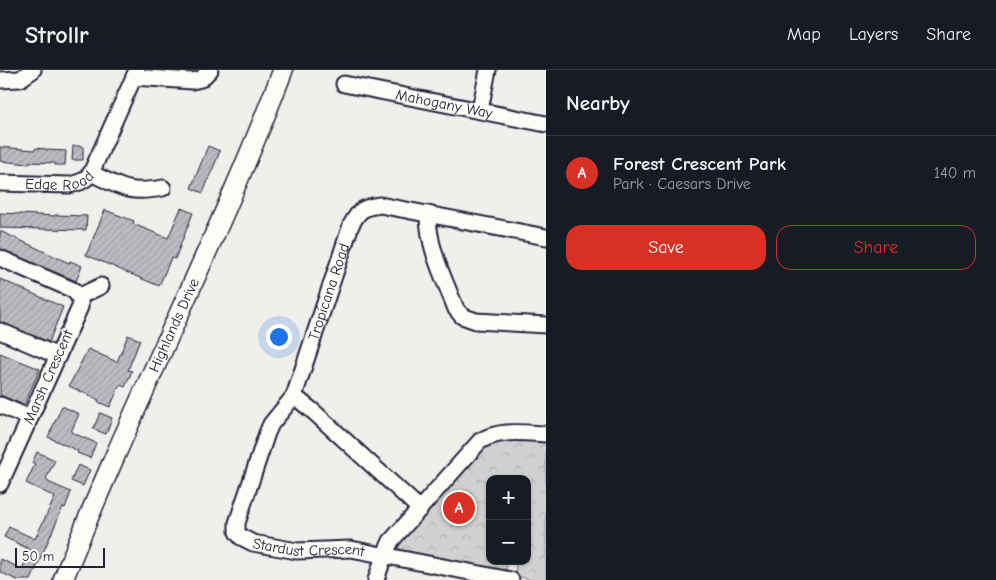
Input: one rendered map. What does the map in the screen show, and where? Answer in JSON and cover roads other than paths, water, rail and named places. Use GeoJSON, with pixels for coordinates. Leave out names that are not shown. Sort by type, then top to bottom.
{"type":"FeatureCollection","features":[{"type":"Feature","properties":{"kind":"main road","name":"Highlands Drive"},"geometry":{"type":"LineString","coordinates":[[63,580],[106,476],[226,206],[283,70]]}},
{"type":"Feature","properties":{"kind":"street"},"geometry":{"type":"LineString","coordinates":[[0,80],[20,79],[33,70]]}},
{"type":"Feature","properties":{"kind":"street"},"geometry":{"type":"LineString","coordinates":[[136,73],[192,81],[201,79],[210,70]]}},
{"type":"Feature","properties":{"kind":"street"},"geometry":{"type":"LineString","coordinates":[[480,110],[488,70]]}},
{"type":"Feature","properties":{"kind":"street","name":"Edge Road"},"geometry":{"type":"LineString","coordinates":[[0,183],[69,185],[86,179],[91,173],[136,73]]}},
{"type":"Feature","properties":{"kind":"street","name":"Mahogany Way"},"geometry":{"type":"LineString","coordinates":[[344,84],[546,124]]}},
{"type":"Feature","properties":{"kind":"street"},"geometry":{"type":"LineString","coordinates":[[91,173],[126,190],[147,191],[163,188]]}},
{"type":"Feature","properties":{"kind":"street","name":"Tropicana Road"},"geometry":{"type":"LineString","coordinates":[[294,396],[351,225],[357,213],[367,206],[380,205],[546,237]]}},
{"type":"Feature","properties":{"kind":"street"},"geometry":{"type":"LineString","coordinates":[[428,214],[428,229],[435,256],[456,310],[462,316],[476,321],[546,325]]}},
{"type":"Feature","properties":{"kind":"street"},"geometry":{"type":"LineString","coordinates":[[0,258],[73,290],[80,296],[101,286]]}},
{"type":"Feature","properties":{"kind":"street","name":"Marsh Crescent"},"geometry":{"type":"LineString","coordinates":[[1,481],[80,307],[80,296]]}},
{"type":"Feature","properties":{"kind":"street"},"geometry":{"type":"LineString","coordinates":[[0,331],[58,356]]}},
{"type":"Feature","properties":{"kind":"street"},"geometry":{"type":"LineString","coordinates":[[294,396],[322,419],[420,509]]}},
{"type":"Feature","properties":{"kind":"street","name":"Stardust Crescent"},"geometry":{"type":"LineString","coordinates":[[294,396],[271,424],[267,433],[238,523],[237,532],[247,541],[287,550],[351,550],[384,556]]}},
{"type":"Feature","properties":{"kind":"street"},"geometry":{"type":"LineString","coordinates":[[0,405],[30,418]]}},
{"type":"Feature","properties":{"kind":"street"},"geometry":{"type":"LineString","coordinates":[[376,580],[384,556],[397,534],[480,441],[489,435],[508,432],[546,434]]}},
{"type":"Feature","properties":{"kind":"street"},"geometry":{"type":"LineString","coordinates":[[384,556],[511,580]]}},
{"type":"Feature","properties":{"kind":"place","name":"Forest Crescent Park"},"geometry":{"type":"Point","coordinates":[459,508]}}]}
